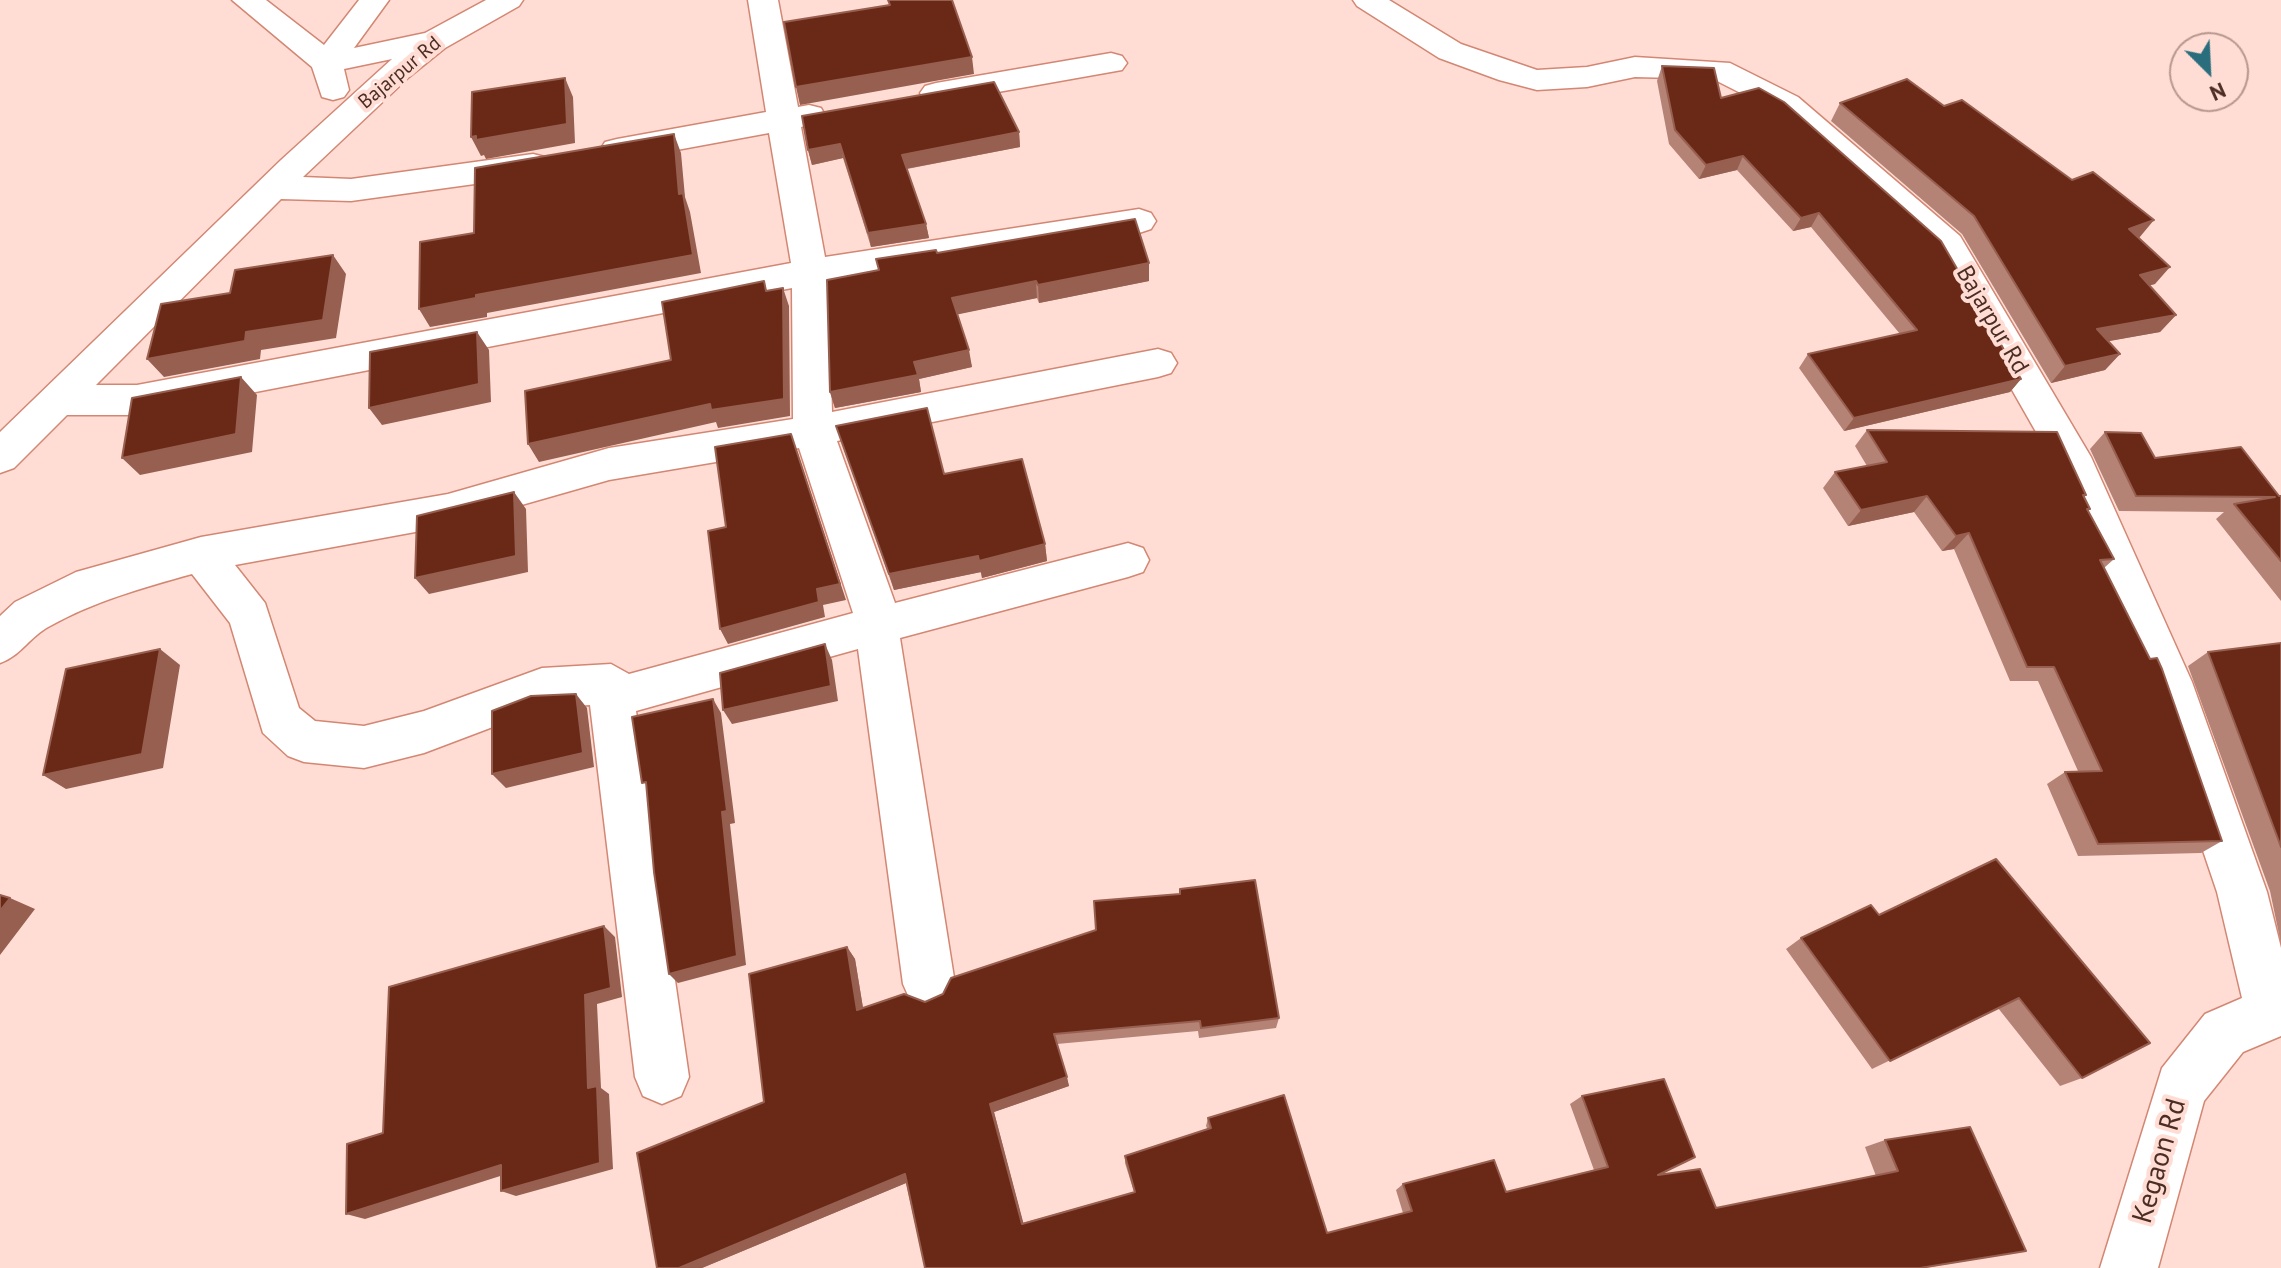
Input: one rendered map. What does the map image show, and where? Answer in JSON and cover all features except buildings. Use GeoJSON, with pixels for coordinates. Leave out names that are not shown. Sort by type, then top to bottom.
{"type":"FeatureCollection","features":[{"type":"Feature","properties":{"kind":"street"},"geometry":{"type":"LineString","coordinates":[[247,0],[327,63],[337,128]]}},
{"type":"Feature","properties":{"kind":"street"},"geometry":{"type":"LineString","coordinates":[[327,63],[374,0]]}},
{"type":"Feature","properties":{"kind":"street","name":"Bajarpur Rd"},"geometry":{"type":"LineString","coordinates":[[0,457],[273,188],[398,70],[434,41],[508,0]]}},
{"type":"Feature","properties":{"kind":"street"},"geometry":{"type":"LineString","coordinates":[[763,0],[810,272],[813,431],[873,602],[929,984]]}},
{"type":"Feature","properties":{"kind":"street","name":"Bajarpur Rd"},"geometry":{"type":"LineString","coordinates":[[1368,0],[1450,51],[1537,80],[1587,77],[1635,67],[1719,70],[1787,104],[1947,245],[2071,457],[2169,682],[2242,892],[2276,1010]]}},
{"type":"Feature","properties":{"kind":"street"},"geometry":{"type":"LineString","coordinates":[[327,63],[434,41]]}},
{"type":"Feature","properties":{"kind":"street"},"geometry":{"type":"LineString","coordinates":[[907,98],[1111,63]]}},
{"type":"Feature","properties":{"kind":"street"},"geometry":{"type":"LineString","coordinates":[[273,188],[351,190],[474,175],[845,109]]}},
{"type":"Feature","properties":{"kind":"street"},"geometry":{"type":"LineString","coordinates":[[61,400],[137,400],[810,272],[1139,221]]}},
{"type":"Feature","properties":{"kind":"street"},"geometry":{"type":"LineString","coordinates":[[0,644],[30,615],[91,585],[201,554],[448,510],[609,464],[813,431],[1158,363]]}},
{"type":"Feature","properties":{"kind":"street"},"geometry":{"type":"LineString","coordinates":[[201,554],[250,616],[279,719],[304,741],[364,747],[424,732],[542,688],[611,684],[662,1077]]}},
{"type":"Feature","properties":{"kind":"street"},"geometry":{"type":"LineString","coordinates":[[612,699],[673,679],[1128,560]]}},
{"type":"Feature","properties":{"kind":"street","name":"Kegaon Rd"},"geometry":{"type":"LineString","coordinates":[[2129,1268],[2181,1087],[2224,1033],[2276,1010]]}}]}
